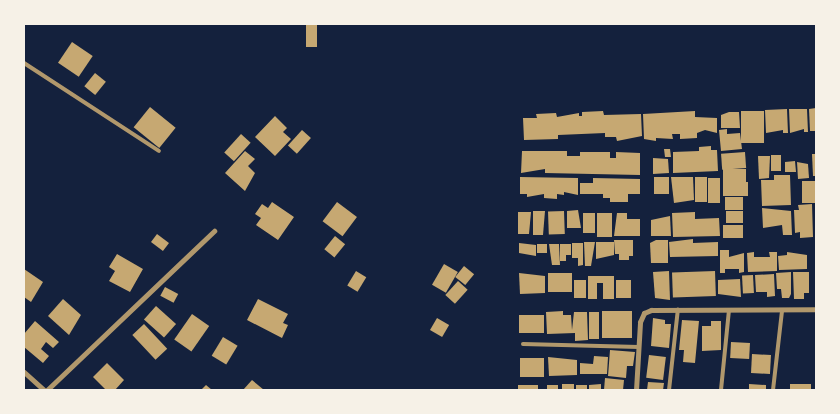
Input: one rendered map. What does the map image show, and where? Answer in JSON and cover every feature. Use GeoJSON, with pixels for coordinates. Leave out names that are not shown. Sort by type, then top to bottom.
{"type":"FeatureCollection","features":[{"type":"Feature","properties":{"kind":"street"},"geometry":{"type":"LineString","coordinates":[[24,372],[46,390],[214,230]]}},
{"type":"Feature","properties":{"kind":"street"},"geometry":{"type":"LineString","coordinates":[[636,390],[640,322],[644,313],[678,309],[782,311],[816,309]]}},
{"type":"Feature","properties":{"kind":"lane"},"geometry":{"type":"LineString","coordinates":[[24,63],[159,150]]}},
{"type":"Feature","properties":{"kind":"lane"},"geometry":{"type":"LineString","coordinates":[[669,390],[678,309]]}},
{"type":"Feature","properties":{"kind":"lane"},"geometry":{"type":"LineString","coordinates":[[721,390],[729,310]]}},
{"type":"Feature","properties":{"kind":"lane"},"geometry":{"type":"LineString","coordinates":[[773,390],[782,311]]}},
{"type":"Feature","properties":{"kind":"lane"},"geometry":{"type":"LineString","coordinates":[[523,344],[639,347]]}},
{"type":"Feature","properties":{"kind":"building"},"geometry":{"type":"Polygon","coordinates":[[[306,24],[317,24],[317,47],[306,47],[306,24]]]}},
{"type":"Feature","properties":{"kind":"building"},"geometry":{"type":"Polygon","coordinates":[[[72,42],[93,56],[79,77],[58,63],[72,42]]]}},
{"type":"Feature","properties":{"kind":"building"},"geometry":{"type":"Polygon","coordinates":[[[95,73],[106,82],[95,95],[84,86],[95,73]]]}},
{"type":"Feature","properties":{"kind":"building"},"geometry":{"type":"Polygon","coordinates":[[[150,107],[176,128],[159,148],[134,127],[150,107]]]}},
{"type":"Feature","properties":{"kind":"building"},"geometry":{"type":"Polygon","coordinates":[[[816,108],[816,131],[810,131],[809,109],[816,108]]]}},
{"type":"Feature","properties":{"kind":"building"},"geometry":{"type":"Polygon","coordinates":[[[787,109],[788,133],[783,133],[783,130],[766,133],[765,110],[787,109]]]}},
{"type":"Feature","properties":{"kind":"building"},"geometry":{"type":"Polygon","coordinates":[[[789,109],[807,109],[808,132],[804,132],[804,129],[790,133],[789,109]]]}},
{"type":"Feature","properties":{"kind":"building"},"geometry":{"type":"Polygon","coordinates":[[[603,111],[604,115],[641,114],[642,136],[617,141],[616,137],[605,137],[605,133],[558,135],[558,139],[524,140],[523,118],[537,118],[536,114],[556,113],[557,117],[579,113],[579,116],[582,116],[582,112],[603,111]]]}},
{"type":"Feature","properties":{"kind":"building"},"geometry":{"type":"Polygon","coordinates":[[[695,111],[695,117],[717,118],[717,133],[705,130],[697,133],[697,138],[680,139],[680,134],[672,134],[673,139],[656,138],[656,141],[644,139],[643,114],[695,111]]]}},
{"type":"Feature","properties":{"kind":"building"},"geometry":{"type":"Polygon","coordinates":[[[741,111],[764,111],[764,143],[741,143],[741,111]]]}},
{"type":"Feature","properties":{"kind":"building"},"geometry":{"type":"Polygon","coordinates":[[[729,112],[739,112],[740,128],[721,128],[721,115],[729,112]]]}},
{"type":"Feature","properties":{"kind":"building"},"geometry":{"type":"Polygon","coordinates":[[[275,116],[287,128],[283,132],[291,139],[275,156],[255,137],[275,116]]]}},
{"type":"Feature","properties":{"kind":"building"},"geometry":{"type":"Polygon","coordinates":[[[727,129],[727,134],[740,133],[742,149],[721,151],[719,130],[727,129]]]}},
{"type":"Feature","properties":{"kind":"building"},"geometry":{"type":"Polygon","coordinates":[[[302,130],[311,138],[297,154],[288,146],[302,130]]]}},
{"type":"Feature","properties":{"kind":"building"},"geometry":{"type":"Polygon","coordinates":[[[241,134],[251,143],[234,161],[224,153],[241,134]]]}},
{"type":"Feature","properties":{"kind":"building"},"geometry":{"type":"Polygon","coordinates":[[[711,146],[711,150],[717,150],[718,171],[673,173],[673,152],[699,151],[699,147],[711,146]]]}},
{"type":"Feature","properties":{"kind":"building"},"geometry":{"type":"Polygon","coordinates":[[[664,149],[670,149],[671,157],[665,157],[664,149]]]}},
{"type":"Feature","properties":{"kind":"building"},"geometry":{"type":"Polygon","coordinates":[[[245,151],[255,159],[248,166],[255,173],[245,191],[225,173],[245,151]]]}},
{"type":"Feature","properties":{"kind":"building"},"geometry":{"type":"Polygon","coordinates":[[[522,151],[567,151],[567,156],[580,156],[580,152],[610,152],[610,158],[616,158],[616,152],[640,153],[640,175],[545,173],[545,169],[521,173],[522,151]]]}},
{"type":"Feature","properties":{"kind":"building"},"geometry":{"type":"Polygon","coordinates":[[[745,152],[746,168],[722,170],[721,154],[745,152]]]}},
{"type":"Feature","properties":{"kind":"building"},"geometry":{"type":"Polygon","coordinates":[[[812,154],[816,154],[816,176],[813,176],[812,154]]]}},
{"type":"Feature","properties":{"kind":"building"},"geometry":{"type":"Polygon","coordinates":[[[771,155],[781,155],[781,171],[771,171],[771,155]]]}},
{"type":"Feature","properties":{"kind":"building"},"geometry":{"type":"Polygon","coordinates":[[[758,156],[770,156],[769,178],[759,179],[758,156]]]}},
{"type":"Feature","properties":{"kind":"building"},"geometry":{"type":"Polygon","coordinates":[[[653,158],[668,159],[669,173],[653,174],[653,158]]]}},
{"type":"Feature","properties":{"kind":"building"},"geometry":{"type":"Polygon","coordinates":[[[795,161],[796,172],[785,172],[785,162],[795,161]]]}},
{"type":"Feature","properties":{"kind":"building"},"geometry":{"type":"Polygon","coordinates":[[[797,162],[808,164],[809,178],[798,179],[797,162]]]}},
{"type":"Feature","properties":{"kind":"building"},"geometry":{"type":"Polygon","coordinates":[[[723,169],[746,169],[746,182],[723,182],[723,169]]]}},
{"type":"Feature","properties":{"kind":"building"},"geometry":{"type":"Polygon","coordinates":[[[774,175],[790,175],[791,205],[762,206],[761,180],[774,180],[774,175]]]}},
{"type":"Feature","properties":{"kind":"building"},"geometry":{"type":"Polygon","coordinates":[[[520,177],[578,178],[578,195],[564,192],[564,195],[557,194],[557,199],[544,198],[544,194],[527,197],[527,194],[520,194],[520,177]]]}},
{"type":"Feature","properties":{"kind":"building"},"geometry":{"type":"Polygon","coordinates":[[[654,177],[669,177],[669,194],[654,194],[654,177]]]}},
{"type":"Feature","properties":{"kind":"building"},"geometry":{"type":"Polygon","coordinates":[[[671,177],[693,177],[694,200],[674,203],[671,177]]]}},
{"type":"Feature","properties":{"kind":"building"},"geometry":{"type":"Polygon","coordinates":[[[695,177],[707,177],[707,202],[695,202],[695,177]]]}},
{"type":"Feature","properties":{"kind":"building"},"geometry":{"type":"Polygon","coordinates":[[[593,178],[640,179],[640,194],[628,194],[628,202],[610,202],[610,198],[603,198],[603,194],[580,194],[580,183],[593,183],[593,178]]]}},
{"type":"Feature","properties":{"kind":"building"},"geometry":{"type":"Polygon","coordinates":[[[708,178],[720,178],[720,203],[708,203],[708,178]]]}},
{"type":"Feature","properties":{"kind":"building"},"geometry":{"type":"Polygon","coordinates":[[[802,181],[816,181],[816,203],[802,203],[802,181]]]}},
{"type":"Feature","properties":{"kind":"building"},"geometry":{"type":"Polygon","coordinates":[[[723,182],[748,182],[748,196],[723,196],[723,182]]]}},
{"type":"Feature","properties":{"kind":"building"},"geometry":{"type":"Polygon","coordinates":[[[725,197],[743,197],[743,210],[725,210],[725,197]]]}},
{"type":"Feature","properties":{"kind":"building"},"geometry":{"type":"Polygon","coordinates":[[[272,202],[294,217],[278,240],[256,225],[261,218],[255,214],[262,204],[268,208],[272,202]]]}},
{"type":"Feature","properties":{"kind":"building"},"geometry":{"type":"Polygon","coordinates":[[[337,202],[357,217],[343,236],[323,221],[337,202]]]}},
{"type":"Feature","properties":{"kind":"building"},"geometry":{"type":"Polygon","coordinates":[[[812,204],[813,237],[800,238],[800,232],[795,233],[794,210],[799,210],[798,205],[812,204]]]}},
{"type":"Feature","properties":{"kind":"building"},"geometry":{"type":"Polygon","coordinates":[[[762,208],[791,211],[792,235],[783,235],[782,225],[763,228],[762,208]]]}},
{"type":"Feature","properties":{"kind":"building"},"geometry":{"type":"Polygon","coordinates":[[[578,210],[581,228],[567,228],[567,211],[578,210]]]}},
{"type":"Feature","properties":{"kind":"building"},"geometry":{"type":"Polygon","coordinates":[[[533,211],[545,211],[543,235],[533,235],[533,211]]]}},
{"type":"Feature","properties":{"kind":"building"},"geometry":{"type":"Polygon","coordinates":[[[564,211],[565,234],[549,235],[548,212],[564,211]]]}},
{"type":"Feature","properties":{"kind":"building"},"geometry":{"type":"Polygon","coordinates":[[[726,211],[743,211],[743,223],[726,223],[726,211]]]}},
{"type":"Feature","properties":{"kind":"building"},"geometry":{"type":"Polygon","coordinates":[[[518,212],[531,212],[529,234],[518,234],[518,212]]]}},
{"type":"Feature","properties":{"kind":"building"},"geometry":{"type":"Polygon","coordinates":[[[695,212],[695,219],[719,218],[720,236],[673,237],[672,213],[695,212]]]}},
{"type":"Feature","properties":{"kind":"building"},"geometry":{"type":"Polygon","coordinates":[[[583,213],[595,213],[595,233],[583,233],[583,213]]]}},
{"type":"Feature","properties":{"kind":"building"},"geometry":{"type":"Polygon","coordinates":[[[597,213],[612,213],[612,237],[597,237],[597,213]]]}},
{"type":"Feature","properties":{"kind":"building"},"geometry":{"type":"Polygon","coordinates":[[[617,213],[627,213],[627,219],[640,219],[640,236],[614,236],[617,213]]]}},
{"type":"Feature","properties":{"kind":"building"},"geometry":{"type":"Polygon","coordinates":[[[670,216],[671,236],[651,236],[651,220],[670,216]]]}},
{"type":"Feature","properties":{"kind":"building"},"geometry":{"type":"Polygon","coordinates":[[[723,225],[743,225],[743,238],[723,238],[723,225]]]}},
{"type":"Feature","properties":{"kind":"building"},"geometry":{"type":"Polygon","coordinates":[[[157,234],[169,243],[163,251],[151,242],[157,234]]]}},
{"type":"Feature","properties":{"kind":"building"},"geometry":{"type":"Polygon","coordinates":[[[335,236],[345,244],[334,257],[324,249],[335,236]]]}},
{"type":"Feature","properties":{"kind":"building"},"geometry":{"type":"Polygon","coordinates":[[[693,239],[693,243],[718,242],[718,256],[670,257],[669,242],[693,239]]]}},
{"type":"Feature","properties":{"kind":"building"},"geometry":{"type":"Polygon","coordinates":[[[614,240],[633,240],[633,256],[629,256],[629,260],[619,260],[619,254],[615,254],[614,240]]]}},
{"type":"Feature","properties":{"kind":"building"},"geometry":{"type":"Polygon","coordinates":[[[656,240],[668,240],[668,263],[651,263],[650,243],[656,240]]]}},
{"type":"Feature","properties":{"kind":"building"},"geometry":{"type":"Polygon","coordinates":[[[584,242],[595,242],[591,266],[585,266],[584,242]]]}},
{"type":"Feature","properties":{"kind":"building"},"geometry":{"type":"Polygon","coordinates":[[[596,242],[614,242],[614,255],[596,259],[596,242]]]}},
{"type":"Feature","properties":{"kind":"building"},"geometry":{"type":"Polygon","coordinates":[[[519,243],[536,245],[536,256],[519,253],[519,243]]]}},
{"type":"Feature","properties":{"kind":"building"},"geometry":{"type":"Polygon","coordinates":[[[572,243],[583,243],[583,265],[578,266],[578,258],[572,258],[572,243]]]}},
{"type":"Feature","properties":{"kind":"building"},"geometry":{"type":"Polygon","coordinates":[[[537,244],[547,244],[547,253],[537,253],[537,244]]]}},
{"type":"Feature","properties":{"kind":"building"},"geometry":{"type":"Polygon","coordinates":[[[549,244],[559,244],[560,265],[552,265],[549,244]]]}},
{"type":"Feature","properties":{"kind":"building"},"geometry":{"type":"Polygon","coordinates":[[[560,244],[571,244],[571,255],[566,255],[566,261],[560,261],[560,244]]]}},
{"type":"Feature","properties":{"kind":"building"},"geometry":{"type":"Polygon","coordinates":[[[720,250],[729,250],[729,257],[744,253],[744,272],[739,273],[739,269],[725,269],[725,273],[720,273],[720,250]]]}},
{"type":"Feature","properties":{"kind":"building"},"geometry":{"type":"Polygon","coordinates":[[[754,252],[754,257],[770,257],[769,252],[777,252],[777,271],[748,272],[747,253],[754,252]]]}},
{"type":"Feature","properties":{"kind":"building"},"geometry":{"type":"Polygon","coordinates":[[[787,252],[807,255],[807,269],[779,270],[778,256],[787,255],[787,252]]]}},
{"type":"Feature","properties":{"kind":"building"},"geometry":{"type":"Polygon","coordinates":[[[117,254],[143,269],[130,292],[109,281],[115,271],[109,267],[117,254]]]}},
{"type":"Feature","properties":{"kind":"building"},"geometry":{"type":"Polygon","coordinates":[[[444,264],[458,272],[446,293],[432,285],[444,264]]]}},
{"type":"Feature","properties":{"kind":"building"},"geometry":{"type":"Polygon","coordinates":[[[464,266],[474,274],[465,285],[455,277],[464,266]]]}},
{"type":"Feature","properties":{"kind":"building"},"geometry":{"type":"Polygon","coordinates":[[[24,269],[43,282],[31,302],[24,297],[24,269]]]}},
{"type":"Feature","properties":{"kind":"building"},"geometry":{"type":"Polygon","coordinates":[[[356,271],[366,277],[358,292],[347,286],[356,271]]]}},
{"type":"Feature","properties":{"kind":"building"},"geometry":{"type":"Polygon","coordinates":[[[669,271],[670,300],[655,298],[653,272],[669,271]]]}},
{"type":"Feature","properties":{"kind":"building"},"geometry":{"type":"Polygon","coordinates":[[[715,271],[716,296],[673,297],[672,273],[715,271]]]}},
{"type":"Feature","properties":{"kind":"building"},"geometry":{"type":"Polygon","coordinates":[[[791,272],[791,294],[789,298],[782,298],[781,289],[777,289],[776,273],[791,272]]]}},
{"type":"Feature","properties":{"kind":"building"},"geometry":{"type":"Polygon","coordinates":[[[793,272],[809,272],[809,293],[804,293],[804,299],[794,299],[793,272]]]}},
{"type":"Feature","properties":{"kind":"building"},"geometry":{"type":"Polygon","coordinates":[[[519,273],[545,276],[545,293],[520,294],[519,273]]]}},
{"type":"Feature","properties":{"kind":"building"},"geometry":{"type":"Polygon","coordinates":[[[548,273],[572,273],[572,292],[548,292],[548,273]]]}},
{"type":"Feature","properties":{"kind":"building"},"geometry":{"type":"Polygon","coordinates":[[[774,274],[775,296],[767,297],[767,292],[756,292],[755,275],[774,274]]]}},
{"type":"Feature","properties":{"kind":"building"},"geometry":{"type":"Polygon","coordinates":[[[753,275],[754,293],[743,294],[742,276],[753,275]]]}},
{"type":"Feature","properties":{"kind":"building"},"geometry":{"type":"Polygon","coordinates":[[[588,276],[614,276],[614,299],[603,299],[603,283],[597,283],[597,299],[588,299],[588,276]]]}},
{"type":"Feature","properties":{"kind":"building"},"geometry":{"type":"Polygon","coordinates":[[[740,279],[741,297],[718,294],[718,280],[740,279]]]}},
{"type":"Feature","properties":{"kind":"building"},"geometry":{"type":"Polygon","coordinates":[[[574,280],[586,280],[586,298],[574,298],[574,280]]]}},
{"type":"Feature","properties":{"kind":"building"},"geometry":{"type":"Polygon","coordinates":[[[616,280],[631,280],[631,298],[616,298],[616,280]]]}},
{"type":"Feature","properties":{"kind":"building"},"geometry":{"type":"Polygon","coordinates":[[[458,281],[468,290],[455,304],[445,295],[458,281]]]}},
{"type":"Feature","properties":{"kind":"building"},"geometry":{"type":"Polygon","coordinates":[[[165,287],[178,294],[174,303],[160,296],[165,287]]]}},
{"type":"Feature","properties":{"kind":"building"},"geometry":{"type":"Polygon","coordinates":[[[63,299],[81,315],[69,335],[48,316],[63,299]]]}},
{"type":"Feature","properties":{"kind":"building"},"geometry":{"type":"Polygon","coordinates":[[[258,299],[288,314],[283,323],[288,325],[282,338],[247,320],[258,299]]]}},
{"type":"Feature","properties":{"kind":"building"},"geometry":{"type":"Polygon","coordinates":[[[156,306],[176,324],[164,337],[144,319],[156,306]]]}},
{"type":"Feature","properties":{"kind":"building"},"geometry":{"type":"Polygon","coordinates":[[[563,311],[563,315],[571,315],[572,330],[574,312],[587,312],[588,340],[575,341],[575,333],[547,334],[546,312],[563,311]]]}},
{"type":"Feature","properties":{"kind":"building"},"geometry":{"type":"Polygon","coordinates":[[[602,311],[632,311],[632,338],[602,338],[602,311]]]}},
{"type":"Feature","properties":{"kind":"building"},"geometry":{"type":"Polygon","coordinates":[[[589,312],[599,312],[599,339],[589,339],[589,312]]]}},
{"type":"Feature","properties":{"kind":"building"},"geometry":{"type":"Polygon","coordinates":[[[192,314],[209,326],[191,351],[174,339],[192,314]]]}},
{"type":"Feature","properties":{"kind":"building"},"geometry":{"type":"Polygon","coordinates":[[[519,315],[544,315],[544,333],[519,333],[519,315]]]}},
{"type":"Feature","properties":{"kind":"building"},"geometry":{"type":"Polygon","coordinates":[[[437,318],[449,325],[442,337],[430,330],[437,318]]]}},
{"type":"Feature","properties":{"kind":"building"},"geometry":{"type":"Polygon","coordinates":[[[653,318],[665,320],[665,324],[671,324],[669,348],[651,346],[653,318]]]}},
{"type":"Feature","properties":{"kind":"building"},"geometry":{"type":"Polygon","coordinates":[[[682,320],[699,321],[695,363],[683,362],[684,350],[679,350],[682,320]]]}},
{"type":"Feature","properties":{"kind":"building"},"geometry":{"type":"Polygon","coordinates":[[[35,321],[59,342],[53,348],[46,342],[41,349],[49,356],[43,363],[24,347],[24,334],[35,321]]]}},
{"type":"Feature","properties":{"kind":"building"},"geometry":{"type":"Polygon","coordinates":[[[711,321],[721,321],[721,350],[702,351],[702,326],[711,326],[711,321]]]}},
{"type":"Feature","properties":{"kind":"building"},"geometry":{"type":"Polygon","coordinates":[[[144,324],[167,349],[155,360],[132,335],[144,324]]]}},
{"type":"Feature","properties":{"kind":"building"},"geometry":{"type":"Polygon","coordinates":[[[223,337],[238,346],[226,365],[212,356],[223,337]]]}},
{"type":"Feature","properties":{"kind":"building"},"geometry":{"type":"Polygon","coordinates":[[[731,342],[750,343],[749,359],[730,358],[731,342]]]}},
{"type":"Feature","properties":{"kind":"building"},"geometry":{"type":"Polygon","coordinates":[[[610,350],[635,352],[633,366],[627,366],[626,378],[608,376],[610,350]]]}},
{"type":"Feature","properties":{"kind":"building"},"geometry":{"type":"Polygon","coordinates":[[[752,354],[771,355],[770,374],[751,373],[752,354]]]}},
{"type":"Feature","properties":{"kind":"building"},"geometry":{"type":"Polygon","coordinates":[[[649,355],[666,357],[663,380],[646,378],[649,355]]]}},
{"type":"Feature","properties":{"kind":"building"},"geometry":{"type":"Polygon","coordinates":[[[594,356],[608,357],[607,374],[580,374],[580,363],[593,364],[594,356]]]}},
{"type":"Feature","properties":{"kind":"building"},"geometry":{"type":"Polygon","coordinates":[[[548,357],[577,360],[577,375],[549,376],[548,357]]]}},
{"type":"Feature","properties":{"kind":"building"},"geometry":{"type":"Polygon","coordinates":[[[520,358],[544,358],[544,377],[520,377],[520,358]]]}},
{"type":"Feature","properties":{"kind":"building"},"geometry":{"type":"Polygon","coordinates":[[[107,363],[124,380],[115,390],[106,390],[93,377],[107,363]]]}},
{"type":"Feature","properties":{"kind":"building"},"geometry":{"type":"Polygon","coordinates":[[[605,378],[624,380],[623,390],[604,390],[605,378]]]}},
{"type":"Feature","properties":{"kind":"building"},"geometry":{"type":"Polygon","coordinates":[[[252,380],[264,390],[243,390],[252,380]]]}},
{"type":"Feature","properties":{"kind":"building"},"geometry":{"type":"Polygon","coordinates":[[[648,382],[664,383],[663,390],[647,390],[648,382]]]}},
{"type":"Feature","properties":{"kind":"building"},"geometry":{"type":"Polygon","coordinates":[[[562,384],[574,384],[574,390],[562,390],[562,384]]]}},
{"type":"Feature","properties":{"kind":"building"},"geometry":{"type":"Polygon","coordinates":[[[601,384],[601,390],[589,390],[589,385],[601,384]]]}},
{"type":"Feature","properties":{"kind":"building"},"geometry":{"type":"Polygon","coordinates":[[[749,384],[766,385],[766,390],[749,390],[749,384]]]}},
{"type":"Feature","properties":{"kind":"building"},"geometry":{"type":"Polygon","coordinates":[[[790,384],[811,384],[811,390],[790,390],[790,384]]]}},
{"type":"Feature","properties":{"kind":"building"},"geometry":{"type":"Polygon","coordinates":[[[206,385],[212,390],[201,390],[206,385]]]}},
{"type":"Feature","properties":{"kind":"building"},"geometry":{"type":"Polygon","coordinates":[[[518,385],[538,385],[538,390],[518,390],[518,385]]]}},
{"type":"Feature","properties":{"kind":"building"},"geometry":{"type":"Polygon","coordinates":[[[547,385],[558,385],[558,390],[547,390],[547,385]]]}},
{"type":"Feature","properties":{"kind":"building"},"geometry":{"type":"Polygon","coordinates":[[[576,385],[587,385],[587,390],[576,390],[576,385]]]}}]}
